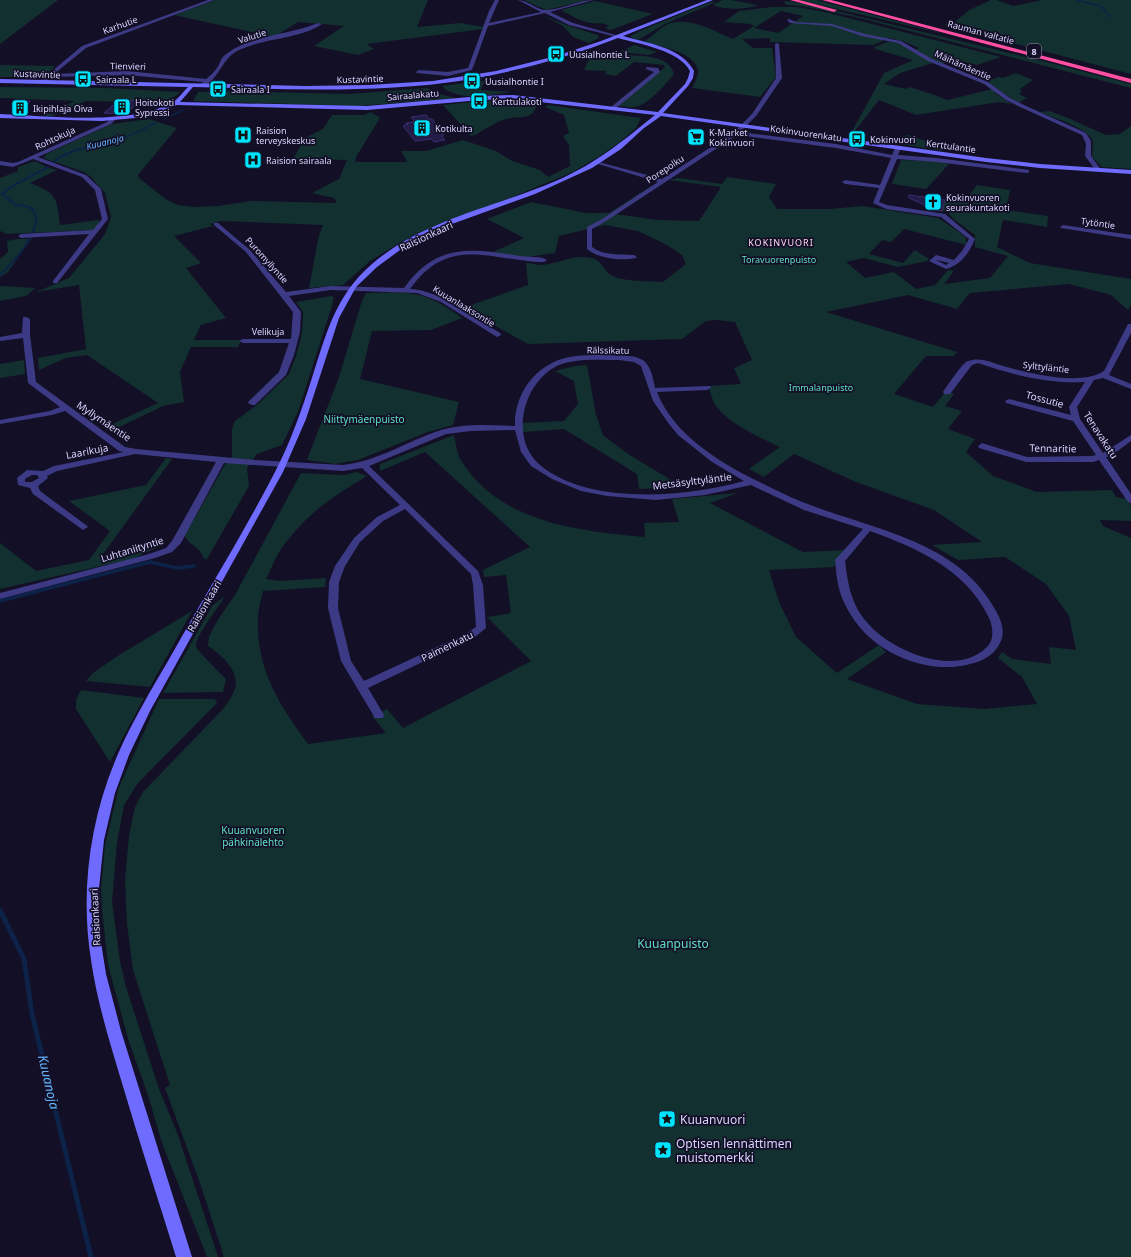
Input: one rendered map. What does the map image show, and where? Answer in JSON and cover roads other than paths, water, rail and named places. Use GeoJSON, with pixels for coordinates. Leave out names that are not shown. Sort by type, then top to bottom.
{"type":"FeatureCollection","features":[{"type":"Feature","properties":{"kind":"highway"},"geometry":{"type":"LineString","coordinates":[[792,0],[1010,49]]}},
{"type":"Feature","properties":{"kind":"highway","name":"Rauman valtatie"},"geometry":{"type":"LineString","coordinates":[[825,0],[1131,81]]}},
{"type":"Feature","properties":{"kind":"highway","name":"Rauman valtatie"},"geometry":{"type":"LineString","coordinates":[[842,0],[1131,76]]}},
{"type":"Feature","properties":{"kind":"main road","name":"Kustavintie"},"geometry":{"type":"LineString","coordinates":[[0,81],[330,88],[380,87],[428,82],[468,77],[527,66],[558,57],[615,37],[710,0]]}},
{"type":"Feature","properties":{"kind":"main road"},"geometry":{"type":"LineString","coordinates":[[615,37],[670,56],[680,63],[684,70]]}},
{"type":"Feature","properties":{"kind":"main road","name":"Raisionkaari"},"geometry":{"type":"LineString","coordinates":[[184,1257],[135,1103],[112,1023],[98,962],[93,926],[92,886],[98,839],[116,772],[130,738],[225,571],[283,464],[302,420],[333,325],[340,307],[351,289],[378,262],[415,239],[461,219],[563,181],[598,162],[618,149],[659,114],[690,79],[692,71],[687,62],[672,53],[615,37]]}},
{"type":"Feature","properties":{"kind":"main road"},"geometry":{"type":"LineString","coordinates":[[666,98],[684,79]]}},
{"type":"Feature","properties":{"kind":"main road","name":"Sairaalakatu"},"geometry":{"type":"LineString","coordinates":[[176,103],[192,85]]}},
{"type":"Feature","properties":{"kind":"main road","name":"Sairaalakatu"},"geometry":{"type":"LineString","coordinates":[[0,116],[78,119],[114,118],[146,115],[176,103],[358,108],[501,97],[651,113]]}},
{"type":"Feature","properties":{"kind":"main road","name":"Raisionkaari"},"geometry":{"type":"LineString","coordinates":[[642,127],[646,118],[656,107]]}},
{"type":"Feature","properties":{"kind":"main road","name":"Kerttulantie"},"geometry":{"type":"LineString","coordinates":[[651,113],[898,148],[1040,166],[1131,172]]}},
{"type":"Feature","properties":{"kind":"street","name":"Karhutie"},"geometry":{"type":"LineString","coordinates":[[42,82],[84,47],[212,0]]}},
{"type":"Feature","properties":{"kind":"street"},"geometry":{"type":"LineString","coordinates":[[419,72],[448,74],[470,69],[497,0]]}},
{"type":"Feature","properties":{"kind":"street"},"geometry":{"type":"LineString","coordinates":[[520,0],[571,24],[615,37]]}},
{"type":"Feature","properties":{"kind":"street"},"geometry":{"type":"LineString","coordinates":[[486,25],[592,0]]}},
{"type":"Feature","properties":{"kind":"street","name":"Mäihämäentie"},"geometry":{"type":"LineString","coordinates":[[789,20],[790,22],[796,23],[832,25],[864,35],[899,42],[930,60],[986,83],[1008,100],[1084,134],[1088,139],[1088,156],[1099,171]]}},
{"type":"Feature","properties":{"kind":"street","name":"Valutie"},"geometry":{"type":"LineString","coordinates":[[203,86],[219,68],[224,58],[232,51],[296,33],[320,24]]}},
{"type":"Feature","properties":{"kind":"street"},"geometry":{"type":"LineString","coordinates":[[736,133],[754,115],[779,78],[776,44]]}},
{"type":"Feature","properties":{"kind":"street"},"geometry":{"type":"LineString","coordinates":[[613,108],[657,72],[656,69],[648,68]]}},
{"type":"Feature","properties":{"kind":"street","name":"Tienvieri"},"geometry":{"type":"LineString","coordinates":[[49,76],[127,73],[207,81]]}},
{"type":"Feature","properties":{"kind":"street","name":"Rohtokuja"},"geometry":{"type":"LineString","coordinates":[[0,163],[13,165],[35,158],[109,123],[114,118]]}},
{"type":"Feature","properties":{"kind":"street","name":"Kokinvuorenkatu"},"geometry":{"type":"LineString","coordinates":[[736,133],[836,146],[896,157],[937,160],[1026,171]]}},
{"type":"Feature","properties":{"kind":"street","name":"Porepolku"},"geometry":{"type":"LineString","coordinates":[[634,257],[600,254],[593,251],[589,248],[589,228],[604,220],[736,133]]}},
{"type":"Feature","properties":{"kind":"street"},"geometry":{"type":"LineString","coordinates":[[898,148],[896,157],[876,202],[879,205],[943,215],[972,239],[968,248],[955,263]]}},
{"type":"Feature","properties":{"kind":"street"},"geometry":{"type":"LineString","coordinates":[[35,158],[79,174],[98,189],[105,219],[55,282]]}},
{"type":"Feature","properties":{"kind":"street"},"geometry":{"type":"LineString","coordinates":[[598,162],[661,181]]}},
{"type":"Feature","properties":{"kind":"street"},"geometry":{"type":"LineString","coordinates":[[845,182],[882,187]]}},
{"type":"Feature","properties":{"kind":"street","name":"Puromyllyntie"},"geometry":{"type":"LineString","coordinates":[[216,224],[248,251],[297,312],[294,341],[283,373],[252,403]]}},
{"type":"Feature","properties":{"kind":"street","name":"Tytöntie"},"geometry":{"type":"LineString","coordinates":[[1063,227],[1131,237]]}},
{"type":"Feature","properties":{"kind":"street"},"geometry":{"type":"LineString","coordinates":[[20,236],[96,232]]}},
{"type":"Feature","properties":{"kind":"street"},"geometry":{"type":"LineString","coordinates":[[406,290],[424,269],[440,258],[456,254],[485,252],[532,260],[544,260]]}},
{"type":"Feature","properties":{"kind":"street","name":"Puromyllyntie"},"geometry":{"type":"LineString","coordinates":[[284,294],[331,288],[351,289]]}},
{"type":"Feature","properties":{"kind":"street","name":"Kuuanlaaksontie"},"geometry":{"type":"LineString","coordinates":[[351,289],[418,291],[433,296],[496,335]]}},
{"type":"Feature","properties":{"kind":"street","name":"Myllymäentie"},"geometry":{"type":"LineString","coordinates":[[26,320],[26,335],[32,383],[122,449],[136,452],[221,460],[283,464]]}},
{"type":"Feature","properties":{"kind":"street"},"geometry":{"type":"LineString","coordinates":[[1090,379],[1103,375],[1107,372],[1130,332]]}},
{"type":"Feature","properties":{"kind":"street"},"geometry":{"type":"LineString","coordinates":[[0,338],[26,335]]}},
{"type":"Feature","properties":{"kind":"street","name":"Velikuja"},"geometry":{"type":"LineString","coordinates":[[243,341],[294,341]]}},
{"type":"Feature","properties":{"kind":"street","name":"Rälssikatu"},"geometry":{"type":"LineString","coordinates":[[518,428],[519,411],[525,392],[538,376],[555,364],[597,358],[636,360],[645,365],[652,390],[662,411],[677,428],[719,463],[752,482]]}},
{"type":"Feature","properties":{"kind":"street","name":"Sylttyläntie"},"geometry":{"type":"LineString","coordinates":[[946,392],[972,361],[978,361],[1032,377],[1080,380],[1090,379]]}},
{"type":"Feature","properties":{"kind":"street"},"geometry":{"type":"LineString","coordinates":[[1103,375],[1131,387]]}},
{"type":"Feature","properties":{"kind":"street","name":"Tenavakatu"},"geometry":{"type":"LineString","coordinates":[[1090,379],[1089,383],[1073,407],[1076,419],[1131,500]]}},
{"type":"Feature","properties":{"kind":"street"},"geometry":{"type":"LineString","coordinates":[[652,390],[707,388]]}},
{"type":"Feature","properties":{"kind":"street","name":"Tossutie"},"geometry":{"type":"LineString","coordinates":[[1009,400],[1076,419]]}},
{"type":"Feature","properties":{"kind":"street"},"geometry":{"type":"LineString","coordinates":[[0,422],[52,413],[66,408]]}},
{"type":"Feature","properties":{"kind":"street"},"geometry":{"type":"LineString","coordinates":[[283,464],[343,468],[364,465],[444,432],[464,429],[518,428]]}},
{"type":"Feature","properties":{"kind":"street","name":"Metsäsylttyläntie"},"geometry":{"type":"LineString","coordinates":[[518,428],[523,447],[534,464],[552,476],[578,487],[610,495],[644,498],[684,495],[752,482]]}},
{"type":"Feature","properties":{"kind":"street"},"geometry":{"type":"LineString","coordinates":[[1102,457],[1113,451],[1131,436]]}},
{"type":"Feature","properties":{"kind":"street","name":"Tennaritie"},"geometry":{"type":"LineString","coordinates":[[982,446],[1026,459],[1039,460],[1102,457]]}},
{"type":"Feature","properties":{"kind":"street","name":"Laarikuja"},"geometry":{"type":"LineString","coordinates":[[43,474],[54,469],[136,452]]}},
{"type":"Feature","properties":{"kind":"street","name":"Luhtaniityntie"},"geometry":{"type":"LineString","coordinates":[[0,596],[132,562],[169,550],[176,543],[221,460]]}},
{"type":"Feature","properties":{"kind":"street","name":"Paimenkatu"},"geometry":{"type":"LineString","coordinates":[[362,687],[472,635],[481,628],[478,585],[475,573],[364,465]]}},
{"type":"Feature","properties":{"kind":"street"},"geometry":{"type":"LineString","coordinates":[[30,472],[43,474],[42,480],[33,485],[23,485],[21,483],[20,480],[23,475],[30,472]]}},
{"type":"Feature","properties":{"kind":"street"},"geometry":{"type":"LineString","coordinates":[[752,482],[825,515],[869,527],[909,542],[948,564],[967,580],[986,601],[996,620],[998,632],[995,644],[990,651],[971,662],[939,664],[896,650],[881,642],[862,622],[842,583],[840,560],[869,527]]}},
{"type":"Feature","properties":{"kind":"street"},"geometry":{"type":"LineString","coordinates":[[33,485],[36,492],[83,527]]}},
{"type":"Feature","properties":{"kind":"street"},"geometry":{"type":"LineString","coordinates":[[379,715],[346,660],[338,634],[333,608],[334,582],[340,566],[356,540],[380,519],[406,505]]}},
{"type":"Feature","properties":{"kind":"waterway"},"geometry":{"type":"LineString","coordinates":[[1077,0],[1102,7],[1110,17]]}},
{"type":"Feature","properties":{"kind":"waterway","name":"Kuuanoja"},"geometry":{"type":"LineString","coordinates":[[164,119],[183,110]]}},
{"type":"Feature","properties":{"kind":"waterway","name":"Kuuanoja"},"geometry":{"type":"LineString","coordinates":[[111,142],[127,137],[156,123]]}},
{"type":"Feature","properties":{"kind":"waterway","name":"Kuuanoja"},"geometry":{"type":"LineString","coordinates":[[111,142],[116,141]]}},
{"type":"Feature","properties":{"kind":"waterway","name":"Kuuanoja"},"geometry":{"type":"LineString","coordinates":[[53,162],[60,157],[75,151],[111,142]]}},
{"type":"Feature","properties":{"kind":"waterway","name":"Kuuanoja"},"geometry":{"type":"LineString","coordinates":[[0,275],[12,263],[26,244],[32,234],[36,216],[32,209],[27,206],[17,205],[2,194],[9,188],[48,167]]}},
{"type":"Feature","properties":{"kind":"waterway"},"geometry":{"type":"LineString","coordinates":[[0,601],[150,562],[177,568],[194,566]]}},
{"type":"Feature","properties":{"kind":"waterway","name":"Kuuanoja"},"geometry":{"type":"LineString","coordinates":[[0,910],[24,959],[32,1014],[91,1257]]}},
{"type":"Feature","properties":{"kind":"place","name":"Uusialhontie L"},"geometry":{"type":"Point","coordinates":[556,54]}},
{"type":"Feature","properties":{"kind":"place","name":"Sairaala L"},"geometry":{"type":"Point","coordinates":[83,79]}},
{"type":"Feature","properties":{"kind":"place","name":"Uusialhontie I"},"geometry":{"type":"Point","coordinates":[472,81]}},
{"type":"Feature","properties":{"kind":"place","name":"Sairaala I"},"geometry":{"type":"Point","coordinates":[218,89]}},
{"type":"Feature","properties":{"kind":"place","name":"Kerttulakoti"},"geometry":{"type":"Point","coordinates":[479,101]}},
{"type":"Feature","properties":{"kind":"place","name":"Hoitokoti Sypressi"},"geometry":{"type":"Point","coordinates":[122,107]}},
{"type":"Feature","properties":{"kind":"place","name":"Ikipihlaja Oiva"},"geometry":{"type":"Point","coordinates":[20,108]}},
{"type":"Feature","properties":{"kind":"place","name":"Kotikulta"},"geometry":{"type":"Point","coordinates":[422,128]}},
{"type":"Feature","properties":{"kind":"place","name":"Raision terveyskeskus"},"geometry":{"type":"Point","coordinates":[243,135]}},
{"type":"Feature","properties":{"kind":"place","name":"K-Market Kokinvuori"},"geometry":{"type":"Point","coordinates":[696,137]}},
{"type":"Feature","properties":{"kind":"place","name":"Kokinvuori"},"geometry":{"type":"Point","coordinates":[857,139]}},
{"type":"Feature","properties":{"kind":"place","name":"Raision sairaala"},"geometry":{"type":"Point","coordinates":[253,160]}},
{"type":"Feature","properties":{"kind":"place","name":"Kokinvuoren seurakuntakoti"},"geometry":{"type":"Point","coordinates":[933,202]}},
{"type":"Feature","properties":{"kind":"place","name":"Kuuanvuori"},"geometry":{"type":"Point","coordinates":[667,1119]}},
{"type":"Feature","properties":{"kind":"place","name":"Optisen lennättimen muistomerkki"},"geometry":{"type":"Point","coordinates":[663,1150]}},
{"type":"Feature","properties":{"kind":"district","name":"KOKINVUORI"},"geometry":{"type":"Point","coordinates":[781,242]}},
{"type":"Feature","properties":{"kind":"park label","name":"Toravuorenpuisto"},"geometry":{"type":"Point","coordinates":[779,259]}},
{"type":"Feature","properties":{"kind":"park label","name":"Immalanpuisto"},"geometry":{"type":"Point","coordinates":[821,387]}},
{"type":"Feature","properties":{"kind":"park label","name":"Niittymäenpuisto"},"geometry":{"type":"Point","coordinates":[364,419]}},
{"type":"Feature","properties":{"kind":"park label","name":"Kuuanvuoren pähkinälehto"},"geometry":{"type":"Point","coordinates":[253,836]}},
{"type":"Feature","properties":{"kind":"park label","name":"Kuuanpuisto"},"geometry":{"type":"Point","coordinates":[673,943]}}]}
